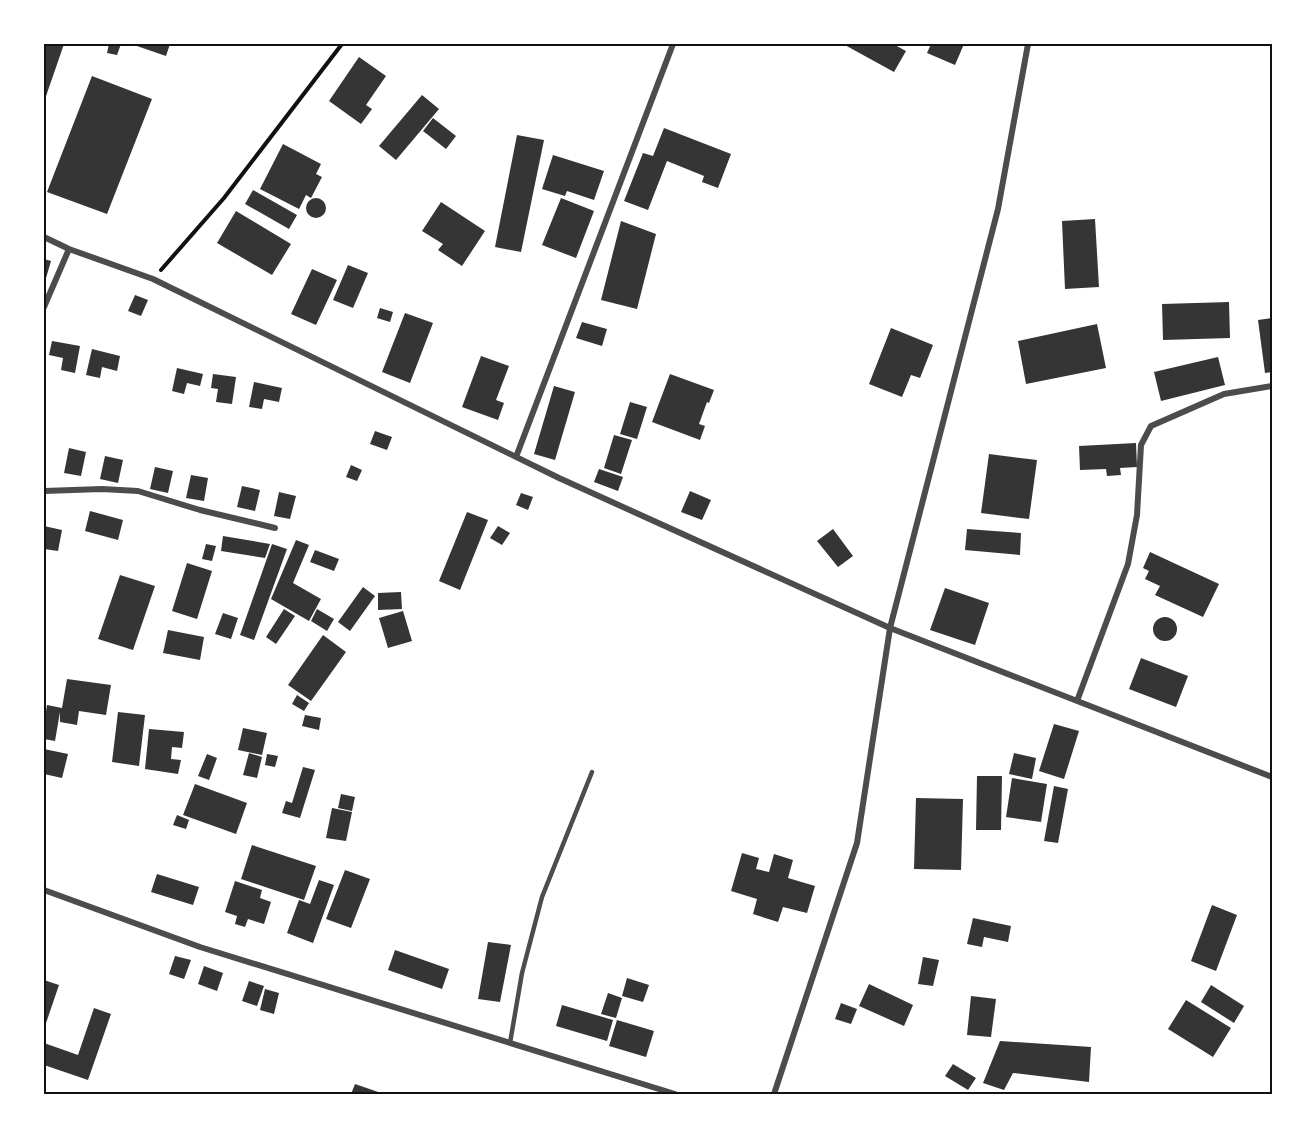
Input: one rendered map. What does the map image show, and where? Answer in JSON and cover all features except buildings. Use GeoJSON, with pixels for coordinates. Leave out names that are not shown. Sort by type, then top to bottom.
{"type":"FeatureCollection","features":[{"type":"Feature","properties":{"kind":"street"},"geometry":{"type":"LineString","coordinates":[[516,457],[673,44]]}},
{"type":"Feature","properties":{"kind":"street"},"geometry":{"type":"LineString","coordinates":[[774,1095],[857,843],[890,628],[998,208],[1028,44]]}},
{"type":"Feature","properties":{"kind":"street"},"geometry":{"type":"LineString","coordinates":[[44,237],[69,249],[153,279],[516,457],[890,628],[1272,777]]}},
{"type":"Feature","properties":{"kind":"street"},"geometry":{"type":"LineString","coordinates":[[44,307],[69,249]]}},
{"type":"Feature","properties":{"kind":"street"},"geometry":{"type":"LineString","coordinates":[[1077,701],[1128,564],[1137,515],[1141,445],[1151,426],[1224,394],[1272,386]]}},
{"type":"Feature","properties":{"kind":"street"},"geometry":{"type":"LineString","coordinates":[[44,491],[102,489],[138,491],[200,510],[275,528]]}},
{"type":"Feature","properties":{"kind":"street"},"geometry":{"type":"LineString","coordinates":[[44,890],[200,947],[675,1095]]}},
{"type":"Feature","properties":{"kind":"lane"},"geometry":{"type":"LineString","coordinates":[[510,1043],[522,973],[542,897],[592,772]]}},
{"type":"Feature","properties":{"kind":"path"},"geometry":{"type":"LineString","coordinates":[[153,279],[224,198],[342,44]]}}]}
